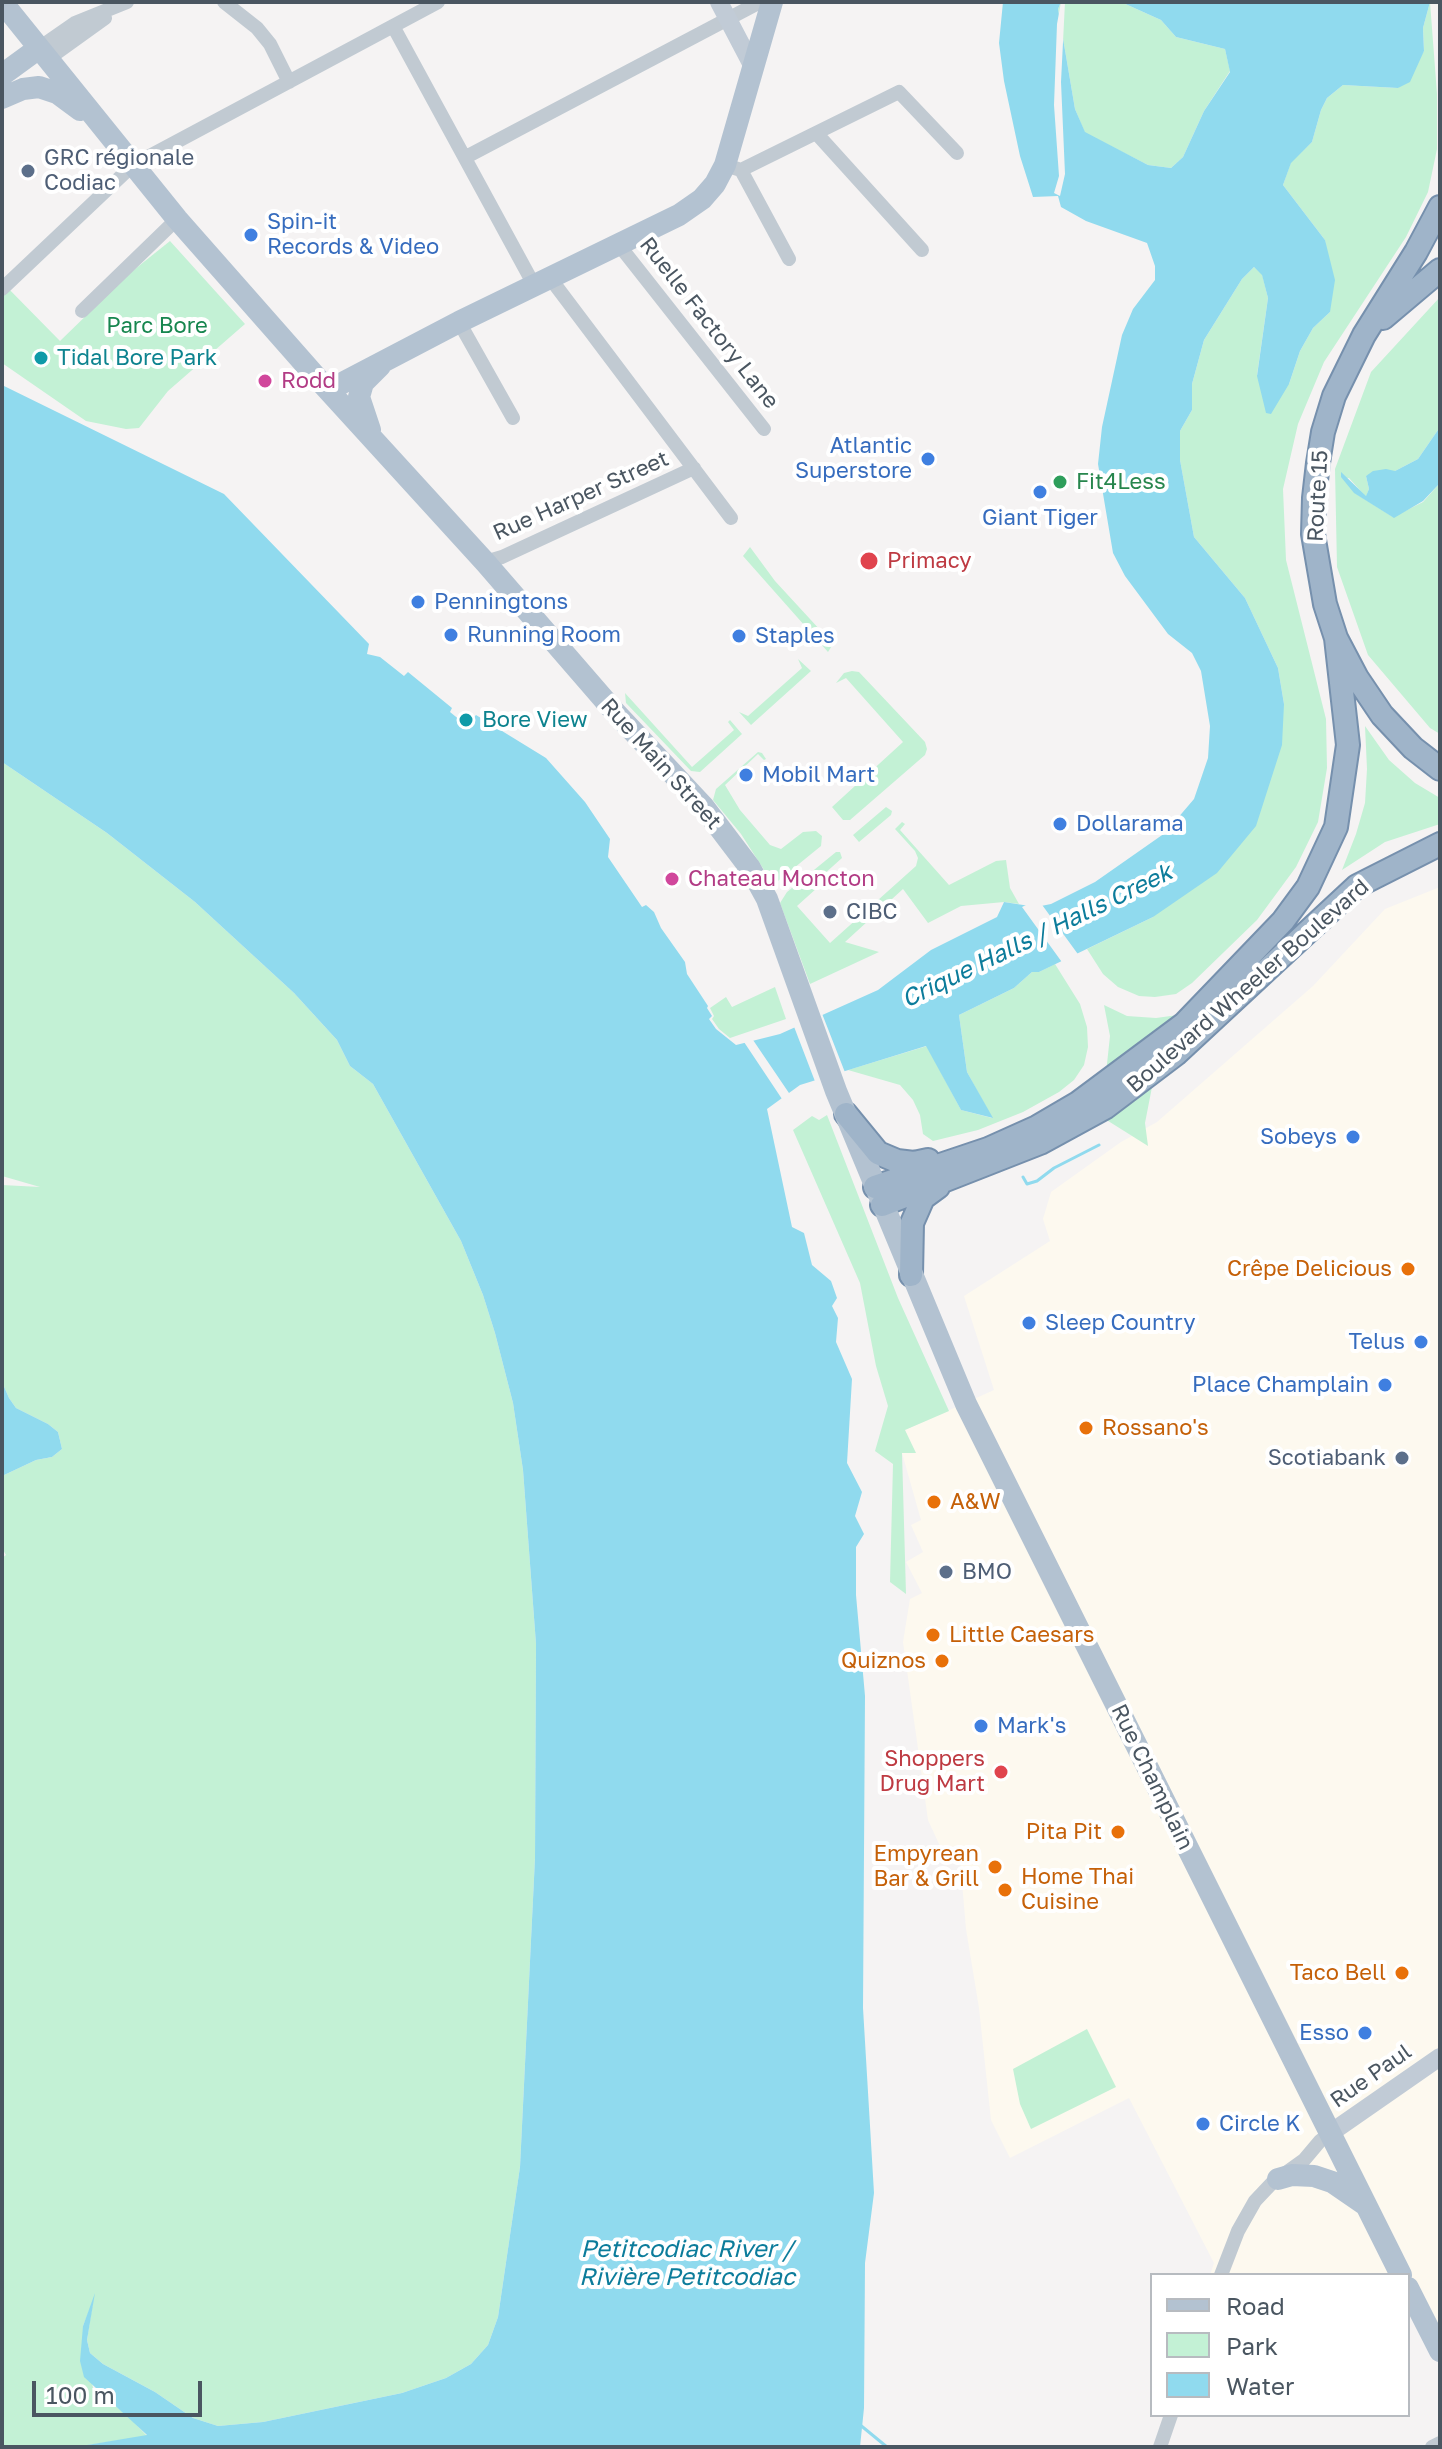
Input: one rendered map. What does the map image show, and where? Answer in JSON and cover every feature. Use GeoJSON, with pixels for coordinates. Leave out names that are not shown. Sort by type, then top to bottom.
{"type":"FeatureCollection","features":[{"type":"Feature","properties":{"kind":"highway"},"geometry":{"type":"LineString","coordinates":[[1364,335],[1440,207]]}},
{"type":"Feature","properties":{"kind":"highway"},"geometry":{"type":"LineString","coordinates":[[1364,335],[1440,270]]}},
{"type":"Feature","properties":{"kind":"highway","name":"Route 15"},"geometry":{"type":"LineString","coordinates":[[1364,335],[1334,396],[1323,432],[1314,498],[1313,534],[1317,570],[1336,638],[1357,678],[1382,715],[1413,748],[1440,769]]}},
{"type":"Feature","properties":{"kind":"highway","name":"Boulevard Wheeler Boulevard"},"geometry":{"type":"LineString","coordinates":[[879,1196],[1037,1127],[1078,1103],[1184,1024],[1283,921],[1308,887],[1336,827],[1348,745],[1336,638]]}},
{"type":"Feature","properties":{"kind":"highway","name":"Boulevard Wheeler Boulevard"},"geometry":{"type":"LineString","coordinates":[[879,1196],[949,1179],[1040,1143],[1106,1107],[1176,1054],[1357,886],[1440,844]]}},
{"type":"Feature","properties":{"kind":"highway"},"geometry":{"type":"LineString","coordinates":[[846,1114],[878,1153],[897,1161],[914,1163],[988,1149]]}},
{"type":"Feature","properties":{"kind":"highway"},"geometry":{"type":"LineString","coordinates":[[911,1275],[912,1223],[923,1198],[949,1179]]}},
{"type":"Feature","properties":{"kind":"main road","name":"Rue Main Street"},"geometry":{"type":"LineString","coordinates":[[2,2],[177,219],[485,562],[614,711],[703,806],[750,868],[767,899],[799,993],[879,1196]]}},
{"type":"Feature","properties":{"kind":"main road"},"geometry":{"type":"LineString","coordinates":[[329,390],[459,322],[679,215],[702,199],[733,168],[753,67],[772,2]]}},
{"type":"Feature","properties":{"kind":"main road"},"geometry":{"type":"LineString","coordinates":[[723,10],[753,67]]}},
{"type":"Feature","properties":{"kind":"main road"},"geometry":{"type":"LineString","coordinates":[[2,75],[43,53]]}},
{"type":"Feature","properties":{"kind":"main road"},"geometry":{"type":"LineString","coordinates":[[2,97],[43,53]]}},
{"type":"Feature","properties":{"kind":"main road"},"geometry":{"type":"LineString","coordinates":[[2,97],[39,87],[57,93],[100,124]]}},
{"type":"Feature","properties":{"kind":"main road"},"geometry":{"type":"LineString","coordinates":[[373,437],[359,397],[363,383],[390,357]]}},
{"type":"Feature","properties":{"kind":"main road","name":"Rue Champlain"},"geometry":{"type":"LineString","coordinates":[[879,1196],[966,1404],[1325,2138],[1366,2206],[1400,2273]]}},
{"type":"Feature","properties":{"kind":"main road","name":"Rue Paul"},"geometry":{"type":"LineString","coordinates":[[1325,2138],[1440,2057]]}},
{"type":"Feature","properties":{"kind":"main road"},"geometry":{"type":"LineString","coordinates":[[1278,2179],[1292,2175],[1314,2176],[1332,2182],[1366,2206]]}},
{"type":"Feature","properties":{"kind":"main road"},"geometry":{"type":"LineString","coordinates":[[1414,2313],[1440,2351]]}},
{"type":"Feature","properties":{"kind":"street"},"geometry":{"type":"LineString","coordinates":[[224,2],[257,28],[270,44],[289,82]]}},
{"type":"Feature","properties":{"kind":"street"},"geometry":{"type":"LineString","coordinates":[[2,289],[133,165],[438,2]]}},
{"type":"Feature","properties":{"kind":"street"},"geometry":{"type":"LineString","coordinates":[[466,157],[723,10],[760,2]]}},
{"type":"Feature","properties":{"kind":"street"},"geometry":{"type":"LineString","coordinates":[[43,53],[75,23],[126,3]]}},
{"type":"Feature","properties":{"kind":"street"},"geometry":{"type":"LineString","coordinates":[[393,26],[466,157],[542,282],[731,518]]}},
{"type":"Feature","properties":{"kind":"street"},"geometry":{"type":"LineString","coordinates":[[789,259],[733,168],[817,134],[899,92],[957,153]]}},
{"type":"Feature","properties":{"kind":"street"},"geometry":{"type":"LineString","coordinates":[[817,134],[922,250]]}},
{"type":"Feature","properties":{"kind":"street"},"geometry":{"type":"LineString","coordinates":[[82,311],[177,219]]}},
{"type":"Feature","properties":{"kind":"street","name":"Ruelle Factory Lane"},"geometry":{"type":"LineString","coordinates":[[619,245],[764,429]]}},
{"type":"Feature","properties":{"kind":"street"},"geometry":{"type":"LineString","coordinates":[[459,322],[513,418]]}},
{"type":"Feature","properties":{"kind":"street","name":"Rue Harper Street"},"geometry":{"type":"LineString","coordinates":[[485,562],[502,557],[694,468]]}},
{"type":"Feature","properties":{"kind":"street"},"geometry":{"type":"LineString","coordinates":[[1222,2273],[1245,2217],[1264,2190],[1304,2160],[1325,2138]]}},
{"type":"Feature","properties":{"kind":"street"},"geometry":{"type":"LineString","coordinates":[[1160,2447],[1170,2417]]}},
{"type":"Feature","properties":{"kind":"street"},"geometry":{"type":"LineString","coordinates":[[1432,2447],[1440,2443]]}},
{"type":"Feature","properties":{"kind":"shaded area"},"geometry":{"type":"Polygon","coordinates":[[[1440,887],[1440,2351],[1410,2280],[1410,2273],[1211,2273],[1214,2263],[1129,2098],[1010,2158],[991,2120],[960,1859],[957,1852],[945,1857],[928,1820],[903,1642],[910,1599],[922,1593],[906,1562],[923,1552],[911,1525],[921,1520],[902,1453],[915,1453],[905,1430],[994,1390],[964,1296],[1050,1241],[1043,1219],[1051,1192],[1121,1142],[1157,1122],[1313,986],[1385,909],[1440,887]]]}},
{"type":"Feature","properties":{"kind":"green space"},"geometry":{"type":"Polygon","coordinates":[[[1061,2],[1121,2],[1161,20],[1176,37],[1225,49],[1230,71],[1204,111],[1183,157],[1171,168],[1148,165],[1085,133],[1075,109],[1058,9],[1061,2]]]}},
{"type":"Feature","properties":{"kind":"green space"},"geometry":{"type":"Polygon","coordinates":[[[1430,2],[1437,94],[1437,149],[1428,192],[1406,237],[1324,362],[1298,424],[1283,489],[1286,560],[1326,719],[1327,768],[1318,822],[1296,867],[1257,920],[1192,983],[1176,994],[1139,996],[1118,987],[1103,974],[1087,949],[1153,917],[1284,704],[1278,668],[1245,598],[1194,537],[1180,460],[1180,431],[1192,410],[1192,384],[1204,340],[1242,279],[1254,267],[1262,274],[1268,298],[1257,375],[1289,384],[1300,351],[1313,328],[1330,312],[1325,240],[1283,185],[1291,162],[1312,142],[1327,98],[1343,85],[1398,88],[1424,51],[1423,28],[1430,2]]]}},
{"type":"Feature","properties":{"kind":"green space","name":"Parc Bore"},"geometry":{"type":"Polygon","coordinates":[[[170,241],[245,324],[168,391],[139,428],[126,429],[86,421],[2,363],[2,282],[60,341],[130,273],[170,241]]]}},
{"type":"Feature","properties":{"kind":"green space"},"geometry":{"type":"Polygon","coordinates":[[[1440,297],[1440,427],[1418,459],[1395,471],[1366,476],[1369,489],[1366,497],[1349,478],[1345,479],[1355,493],[1393,517],[1423,502],[1440,483],[1440,734],[1430,728],[1368,655],[1337,567],[1335,469],[1371,372],[1440,297]]]}},
{"type":"Feature","properties":{"kind":"green space"},"geometry":{"type":"Polygon","coordinates":[[[750,547],[775,581],[833,644],[828,652],[743,556],[750,547]]]}},
{"type":"Feature","properties":{"kind":"green space"},"geometry":{"type":"Polygon","coordinates":[[[798,659],[811,671],[751,725],[739,712],[748,716],[802,668],[798,659]]]}},
{"type":"Feature","properties":{"kind":"green space"},"geometry":{"type":"Polygon","coordinates":[[[859,672],[925,742],[927,749],[925,755],[850,820],[843,820],[832,807],[903,742],[846,678],[836,683],[844,673],[859,672]]]}},
{"type":"Feature","properties":{"kind":"green space"},"geometry":{"type":"Polygon","coordinates":[[[625,693],[692,767],[734,730],[728,722],[730,720],[742,734],[700,772],[691,771],[626,703],[625,693]]]}},
{"type":"Feature","properties":{"kind":"green space"},"geometry":{"type":"Polygon","coordinates":[[[1365,726],[1389,760],[1415,783],[1440,798],[1440,824],[1385,842],[1342,870],[1365,803],[1365,726]]]}},
{"type":"Feature","properties":{"kind":"green space"},"geometry":{"type":"Polygon","coordinates":[[[758,752],[766,759],[758,754],[725,785],[740,810],[770,845],[781,849],[803,832],[816,831],[822,836],[821,846],[778,881],[766,873],[741,834],[713,800],[716,789],[758,752]]]}},
{"type":"Feature","properties":{"kind":"green space"},"geometry":{"type":"Polygon","coordinates":[[[2,762],[107,833],[195,902],[294,993],[337,1040],[350,1066],[373,1084],[461,1241],[495,1333],[513,1403],[523,1470],[536,1644],[535,1858],[520,2167],[498,2317],[488,2345],[471,2364],[446,2378],[402,2393],[263,2422],[218,2426],[193,2418],[90,2353],[87,2340],[93,2301],[83,2326],[93,2388],[147,2436],[75,2447],[2,2447],[2,1558],[6,1555],[2,1548],[2,1476],[36,1460],[52,1457],[62,1449],[58,1432],[16,1408],[2,1382],[2,1185],[40,1187],[2,1176],[2,762]]]}},
{"type":"Feature","properties":{"kind":"green space"},"geometry":{"type":"Polygon","coordinates":[[[886,807],[892,811],[891,815],[859,842],[853,835],[886,807]]]}},
{"type":"Feature","properties":{"kind":"green space"},"geometry":{"type":"Polygon","coordinates":[[[902,822],[905,824],[900,830],[949,885],[996,861],[1006,860],[1010,888],[1019,904],[1004,902],[961,906],[928,923],[903,889],[845,942],[879,952],[810,984],[780,903],[787,892],[836,852],[840,852],[842,858],[823,875],[827,879],[797,906],[830,943],[916,866],[918,858],[915,851],[895,829],[902,822]]]}},
{"type":"Feature","properties":{"kind":"green space"},"geometry":{"type":"Polygon","coordinates":[[[1055,964],[1080,1004],[1087,1027],[1088,1047],[1084,1065],[1074,1080],[1023,1112],[978,1130],[933,1141],[923,1134],[920,1115],[913,1100],[900,1085],[848,1070],[927,1046],[961,1110],[992,1118],[967,1072],[959,1015],[1014,988],[1032,972],[1055,964]]]}},
{"type":"Feature","properties":{"kind":"green space"},"geometry":{"type":"Polygon","coordinates":[[[775,987],[786,1019],[730,1038],[712,1019],[714,1016],[710,1008],[726,997],[732,1007],[775,987]]]}},
{"type":"Feature","properties":{"kind":"green space"},"geometry":{"type":"Polygon","coordinates":[[[1104,1005],[1127,1016],[1156,1018],[1178,1015],[1106,1073],[1110,1036],[1104,1005]]]}},
{"type":"Feature","properties":{"kind":"green space"},"geometry":{"type":"Polygon","coordinates":[[[1152,1087],[1145,1123],[1148,1146],[1105,1119],[1152,1087]]]}},
{"type":"Feature","properties":{"kind":"green space"},"geometry":{"type":"Polygon","coordinates":[[[827,1115],[898,1298],[949,1411],[905,1430],[916,1453],[902,1453],[906,1594],[890,1582],[893,1464],[875,1451],[888,1406],[876,1366],[860,1283],[793,1130],[812,1116],[819,1120],[827,1115]]]}},
{"type":"Feature","properties":{"kind":"green space"},"geometry":{"type":"Polygon","coordinates":[[[1087,2029],[1116,2087],[1031,2129],[1020,2104],[1013,2069],[1087,2029]]]}},
{"type":"Feature","properties":{"kind":"water","name":"Petitcodiac River / Rivière Petitcodiac"},"geometry":{"type":"Polygon","coordinates":[[[1003,2],[1061,2],[1058,9],[1075,109],[1085,132],[1148,165],[1171,168],[1183,157],[1204,111],[1230,72],[1225,49],[1176,37],[1161,20],[1121,2],[1430,2],[1423,28],[1424,51],[1410,82],[1398,88],[1343,85],[1327,98],[1312,142],[1291,163],[1283,185],[1325,240],[1335,280],[1330,312],[1313,328],[1300,351],[1289,384],[1271,414],[1266,413],[1257,376],[1268,298],[1262,275],[1254,267],[1242,279],[1204,340],[1192,384],[1192,410],[1180,431],[1180,460],[1194,537],[1245,598],[1278,668],[1284,704],[1282,745],[1256,826],[1217,873],[1153,917],[1039,972],[1032,972],[1014,988],[959,1015],[967,1072],[993,1118],[961,1110],[926,1046],[800,1085],[767,1109],[792,1227],[804,1233],[812,1265],[831,1281],[837,1298],[832,1306],[838,1318],[836,1342],[852,1379],[847,1463],[862,1492],[855,1516],[864,1534],[856,1547],[856,1595],[865,1696],[863,2008],[874,2193],[865,2263],[864,2408],[860,2447],[75,2447],[147,2435],[84,2377],[80,2361],[83,2326],[95,2293],[87,2340],[90,2353],[193,2418],[218,2426],[263,2422],[402,2393],[446,2378],[471,2364],[488,2345],[498,2317],[520,2167],[535,1858],[536,1644],[523,1470],[513,1403],[495,1333],[461,1241],[373,1084],[350,1066],[337,1040],[294,993],[195,902],[107,833],[2,762],[2,385],[224,494],[369,644],[367,654],[380,657],[404,676],[408,672],[452,708],[450,712],[466,725],[476,715],[546,758],[585,802],[610,839],[608,857],[642,907],[646,905],[654,912],[661,928],[685,962],[687,974],[708,1006],[712,1016],[709,1019],[716,1029],[736,1045],[780,1034],[878,990],[931,950],[997,917],[1004,902],[1036,907],[1051,904],[1095,882],[1165,833],[1194,799],[1208,758],[1210,726],[1201,671],[1192,653],[1168,634],[1125,576],[1113,553],[1098,464],[1102,427],[1122,335],[1133,309],[1155,280],[1155,266],[1147,243],[1086,221],[1061,207],[1058,196],[1033,197],[1020,156],[1004,81],[999,43],[1003,2]]]}},
{"type":"Feature","properties":{"kind":"water"},"geometry":{"type":"Polygon","coordinates":[[[1440,427],[1440,483],[1423,501],[1394,518],[1354,493],[1341,477],[1341,472],[1366,496],[1369,489],[1366,476],[1373,471],[1395,471],[1418,459],[1440,427]]]}},
{"type":"Feature","properties":{"kind":"water"},"geometry":{"type":"Polygon","coordinates":[[[2,1382],[16,1408],[58,1432],[62,1449],[52,1457],[36,1460],[2,1476],[2,1382]]]}},
{"type":"Feature","properties":{"kind":"pier"},"geometry":{"type":"Polygon","coordinates":[[[1061,2],[1065,2],[1061,82],[1065,174],[1060,196],[1054,193],[1059,176],[1054,105],[1057,24],[1061,2]]]}},
{"type":"Feature","properties":{"kind":"pier"},"geometry":{"type":"Polygon","coordinates":[[[1040,902],[1080,957],[1064,965],[1022,907],[1040,902]]]}},
{"type":"Feature","properties":{"kind":"pier"},"geometry":{"type":"Polygon","coordinates":[[[821,1011],[846,1075],[816,1084],[793,1024],[821,1011]]]}},
{"type":"Feature","properties":{"kind":"pier"},"geometry":{"type":"Polygon","coordinates":[[[751,1037],[791,1096],[784,1102],[742,1039],[751,1037]]]}},
{"type":"Feature","properties":{"kind":"waterway"},"geometry":{"type":"LineString","coordinates":[[1023,1177],[1027,1184],[1037,1181],[1054,1168],[1099,1145]]}},
{"type":"Feature","properties":{"kind":"waterway"},"geometry":{"type":"LineString","coordinates":[[859,2424],[887,2447]]}},
{"type":"Feature","properties":{"kind":"place","name":"GRC régionale Codiac"},"geometry":{"type":"Point","coordinates":[28,171]}},
{"type":"Feature","properties":{"kind":"place","name":"Spin-it Records & Video"},"geometry":{"type":"Point","coordinates":[251,235]}},
{"type":"Feature","properties":{"kind":"place","name":"Tidal Bore Park"},"geometry":{"type":"Point","coordinates":[41,358]}},
{"type":"Feature","properties":{"kind":"place","name":"Rodd"},"geometry":{"type":"Point","coordinates":[265,381]}},
{"type":"Feature","properties":{"kind":"place","name":"Atlantic Superstore"},"geometry":{"type":"Point","coordinates":[928,459]}},
{"type":"Feature","properties":{"kind":"place","name":"Fit4Less"},"geometry":{"type":"Point","coordinates":[1060,482]}},
{"type":"Feature","properties":{"kind":"place","name":"Giant Tiger"},"geometry":{"type":"Point","coordinates":[1040,492]}},
{"type":"Feature","properties":{"kind":"place","name":"Primacy"},"geometry":{"type":"Point","coordinates":[869,561]}},
{"type":"Feature","properties":{"kind":"place","name":"Penningtons"},"geometry":{"type":"Point","coordinates":[418,602]}},
{"type":"Feature","properties":{"kind":"place","name":"Running Room"},"geometry":{"type":"Point","coordinates":[451,635]}},
{"type":"Feature","properties":{"kind":"place","name":"Staples"},"geometry":{"type":"Point","coordinates":[739,636]}},
{"type":"Feature","properties":{"kind":"place","name":"Bore View"},"geometry":{"type":"Point","coordinates":[466,720]}},
{"type":"Feature","properties":{"kind":"place","name":"Mobil Mart"},"geometry":{"type":"Point","coordinates":[746,775]}},
{"type":"Feature","properties":{"kind":"place","name":"Dollarama"},"geometry":{"type":"Point","coordinates":[1060,824]}},
{"type":"Feature","properties":{"kind":"place","name":"Chateau Moncton"},"geometry":{"type":"Point","coordinates":[672,879]}},
{"type":"Feature","properties":{"kind":"place","name":"CIBC"},"geometry":{"type":"Point","coordinates":[830,912]}},
{"type":"Feature","properties":{"kind":"place","name":"Sobeys"},"geometry":{"type":"Point","coordinates":[1353,1137]}},
{"type":"Feature","properties":{"kind":"place","name":"Crêpe Delicious"},"geometry":{"type":"Point","coordinates":[1408,1269]}},
{"type":"Feature","properties":{"kind":"place","name":"Sleep Country"},"geometry":{"type":"Point","coordinates":[1029,1323]}},
{"type":"Feature","properties":{"kind":"place","name":"Telus"},"geometry":{"type":"Point","coordinates":[1421,1342]}},
{"type":"Feature","properties":{"kind":"place","name":"Place Champlain"},"geometry":{"type":"Point","coordinates":[1385,1385]}},
{"type":"Feature","properties":{"kind":"place","name":"Rossano's"},"geometry":{"type":"Point","coordinates":[1086,1428]}},
{"type":"Feature","properties":{"kind":"place","name":"Scotiabank"},"geometry":{"type":"Point","coordinates":[1402,1458]}},
{"type":"Feature","properties":{"kind":"place","name":"A&W"},"geometry":{"type":"Point","coordinates":[934,1502]}},
{"type":"Feature","properties":{"kind":"place","name":"BMO"},"geometry":{"type":"Point","coordinates":[946,1572]}},
{"type":"Feature","properties":{"kind":"place","name":"Little Caesars"},"geometry":{"type":"Point","coordinates":[933,1635]}},
{"type":"Feature","properties":{"kind":"place","name":"Quiznos"},"geometry":{"type":"Point","coordinates":[942,1661]}},
{"type":"Feature","properties":{"kind":"place","name":"Mark's"},"geometry":{"type":"Point","coordinates":[981,1726]}},
{"type":"Feature","properties":{"kind":"place","name":"Shoppers Drug Mart"},"geometry":{"type":"Point","coordinates":[1001,1772]}},
{"type":"Feature","properties":{"kind":"place","name":"Pita Pit"},"geometry":{"type":"Point","coordinates":[1118,1832]}},
{"type":"Feature","properties":{"kind":"place","name":"Empyrean Bar & Grill"},"geometry":{"type":"Point","coordinates":[995,1867]}},
{"type":"Feature","properties":{"kind":"place","name":"Home Thai Cuisine"},"geometry":{"type":"Point","coordinates":[1005,1890]}},
{"type":"Feature","properties":{"kind":"place","name":"Taco Bell"},"geometry":{"type":"Point","coordinates":[1402,1973]}},
{"type":"Feature","properties":{"kind":"place","name":"Esso"},"geometry":{"type":"Point","coordinates":[1365,2033]}},
{"type":"Feature","properties":{"kind":"place","name":"Circle K"},"geometry":{"type":"Point","coordinates":[1203,2124]}},
{"type":"Feature","properties":{"kind":"water label","name":"Crique Halls / Halls Creek"},"geometry":{"type":"Point","coordinates":[1037,936]}}]}
